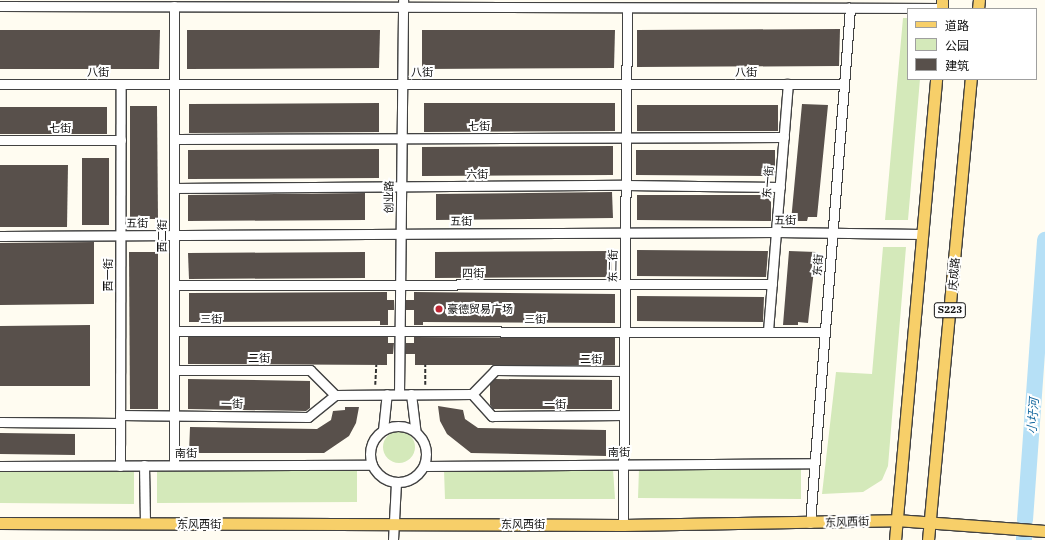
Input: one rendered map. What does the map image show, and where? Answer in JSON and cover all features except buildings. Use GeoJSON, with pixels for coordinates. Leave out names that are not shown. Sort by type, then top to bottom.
{"type":"FeatureCollection","features":[{"type":"Feature","properties":{"kind":"main road"},"geometry":{"type":"LineString","coordinates":[[895,540],[936,80]]}},
{"type":"Feature","properties":{"kind":"main road","name":"庆成路"},"geometry":{"type":"LineString","coordinates":[[928,540],[972,80]]}},
{"type":"Feature","properties":{"kind":"main road","name":"东风西街"},"geometry":{"type":"LineString","coordinates":[[0,523],[623,525],[810,523],[896,520],[931,521],[1045,531]]}},
{"type":"Feature","properties":{"kind":"street"},"geometry":{"type":"LineString","coordinates":[[0,6],[11,3],[129,3],[174,6],[190,3],[298,3],[501,4],[627,8],[672,4],[833,4],[850,8],[907,9]]}},
{"type":"Feature","properties":{"kind":"street","name":"创业路"},"geometry":{"type":"LineString","coordinates":[[399,394],[403,4]]}},
{"type":"Feature","properties":{"kind":"street","name":"西二街"},"geometry":{"type":"LineString","coordinates":[[174,6],[174,465]]}},
{"type":"Feature","properties":{"kind":"street","name":"东二街"},"geometry":{"type":"LineString","coordinates":[[623,525],[627,8]]}},
{"type":"Feature","properties":{"kind":"street","name":"东街"},"geometry":{"type":"LineString","coordinates":[[810,523],[850,8]]}},
{"type":"Feature","properties":{"kind":"street","name":"八街"},"geometry":{"type":"LineString","coordinates":[[0,84],[844,84]]}},
{"type":"Feature","properties":{"kind":"street","name":"西一街"},"geometry":{"type":"LineString","coordinates":[[120,466],[121,84]]}},
{"type":"Feature","properties":{"kind":"street","name":"东一街"},"geometry":{"type":"LineString","coordinates":[[768,331],[788,84]]}},
{"type":"Feature","properties":{"kind":"street","name":"七街"},"geometry":{"type":"LineString","coordinates":[[174,139],[784,137]]}},
{"type":"Feature","properties":{"kind":"street","name":"七街"},"geometry":{"type":"LineString","coordinates":[[0,140],[121,140]]}},
{"type":"Feature","properties":{"kind":"street","name":"六街"},"geometry":{"type":"LineString","coordinates":[[174,188],[626,185],[780,187]]}},
{"type":"Feature","properties":{"kind":"street","name":"五街"},"geometry":{"type":"LineString","coordinates":[[0,236],[776,232],[922,234]]}},
{"type":"Feature","properties":{"kind":"street","name":"四街"},"geometry":{"type":"LineString","coordinates":[[174,285],[772,284]]}},
{"type":"Feature","properties":{"kind":"street","name":"三街"},"geometry":{"type":"LineString","coordinates":[[174,331],[825,332]]}},
{"type":"Feature","properties":{"kind":"street","name":"二街"},"geometry":{"type":"LineString","coordinates":[[174,370],[310,370],[335,395]]}},
{"type":"Feature","properties":{"kind":"street","name":"二街"},"geometry":{"type":"LineString","coordinates":[[472,394],[495,370],[624,371]]}},
{"type":"Feature","properties":{"kind":"street"},"geometry":{"type":"LineString","coordinates":[[383,430],[401,426],[416,432],[424,442],[427,451],[424,466],[415,477],[396,482],[379,475],[372,465],[370,451],[372,443],[383,430],[387,394]]}},
{"type":"Feature","properties":{"kind":"street"},"geometry":{"type":"LineString","coordinates":[[412,394],[416,432]]}},
{"type":"Feature","properties":{"kind":"street"},"geometry":{"type":"LineString","coordinates":[[335,395],[472,394]]}},
{"type":"Feature","properties":{"kind":"street","name":"一街"},"geometry":{"type":"LineString","coordinates":[[472,394],[492,416],[623,416]]}},
{"type":"Feature","properties":{"kind":"street","name":"一街"},"geometry":{"type":"LineString","coordinates":[[0,422],[174,416],[308,417],[335,395]]}},
{"type":"Feature","properties":{"kind":"street","name":"南街"},"geometry":{"type":"LineString","coordinates":[[424,466],[814,463]]}},
{"type":"Feature","properties":{"kind":"street","name":"南街"},"geometry":{"type":"LineString","coordinates":[[0,466],[372,465]]}},
{"type":"Feature","properties":{"kind":"street"},"geometry":{"type":"LineString","coordinates":[[144,466],[145,524]]}},
{"type":"Feature","properties":{"kind":"street"},"geometry":{"type":"LineString","coordinates":[[393,540],[396,482]]}},
{"type":"Feature","properties":{"kind":"path"},"geometry":{"type":"LineString","coordinates":[[375,389],[376,365]]}},
{"type":"Feature","properties":{"kind":"path"},"geometry":{"type":"LineString","coordinates":[[425,365],[425,390]]}},
{"type":"Feature","properties":{"kind":"green space"},"geometry":{"type":"Polygon","coordinates":[[[903,18],[907,18],[907,80],[920,80],[908,220],[885,220],[903,18]]]}},
{"type":"Feature","properties":{"kind":"green space"},"geometry":{"type":"Polygon","coordinates":[[[883,247],[906,247],[888,466],[882,480],[863,492],[822,494],[836,372],[872,374],[883,247]]]}},
{"type":"Feature","properties":{"kind":"green space"},"geometry":{"type":"Polygon","coordinates":[[[396,431],[402,431],[412,438],[415,447],[414,453],[408,460],[402,463],[396,463],[386,456],[383,450],[383,444],[390,434],[396,431]]]}},
{"type":"Feature","properties":{"kind":"green space"},"geometry":{"type":"Polygon","coordinates":[[[801,468],[801,499],[638,498],[639,469],[801,468]]]}},
{"type":"Feature","properties":{"kind":"green space"},"geometry":{"type":"Polygon","coordinates":[[[613,469],[615,499],[445,499],[444,470],[613,469]]]}},
{"type":"Feature","properties":{"kind":"green space"},"geometry":{"type":"Polygon","coordinates":[[[357,470],[357,502],[157,503],[157,471],[357,470]]]}},
{"type":"Feature","properties":{"kind":"green space"},"geometry":{"type":"Polygon","coordinates":[[[0,471],[134,471],[134,504],[0,503],[0,471]]]}},
{"type":"Feature","properties":{"kind":"waterway","name":"小圩河"},"geometry":{"type":"LineString","coordinates":[[1025,520],[1045,240]]}},
{"type":"Feature","properties":{"kind":"waterway","name":"小圩河"},"geometry":{"type":"LineString","coordinates":[[1024,531],[1024,540]]}},
{"type":"Feature","properties":{"kind":"place","name":"豪德贸易广场"},"geometry":{"type":"Point","coordinates":[439,309]}}]}
